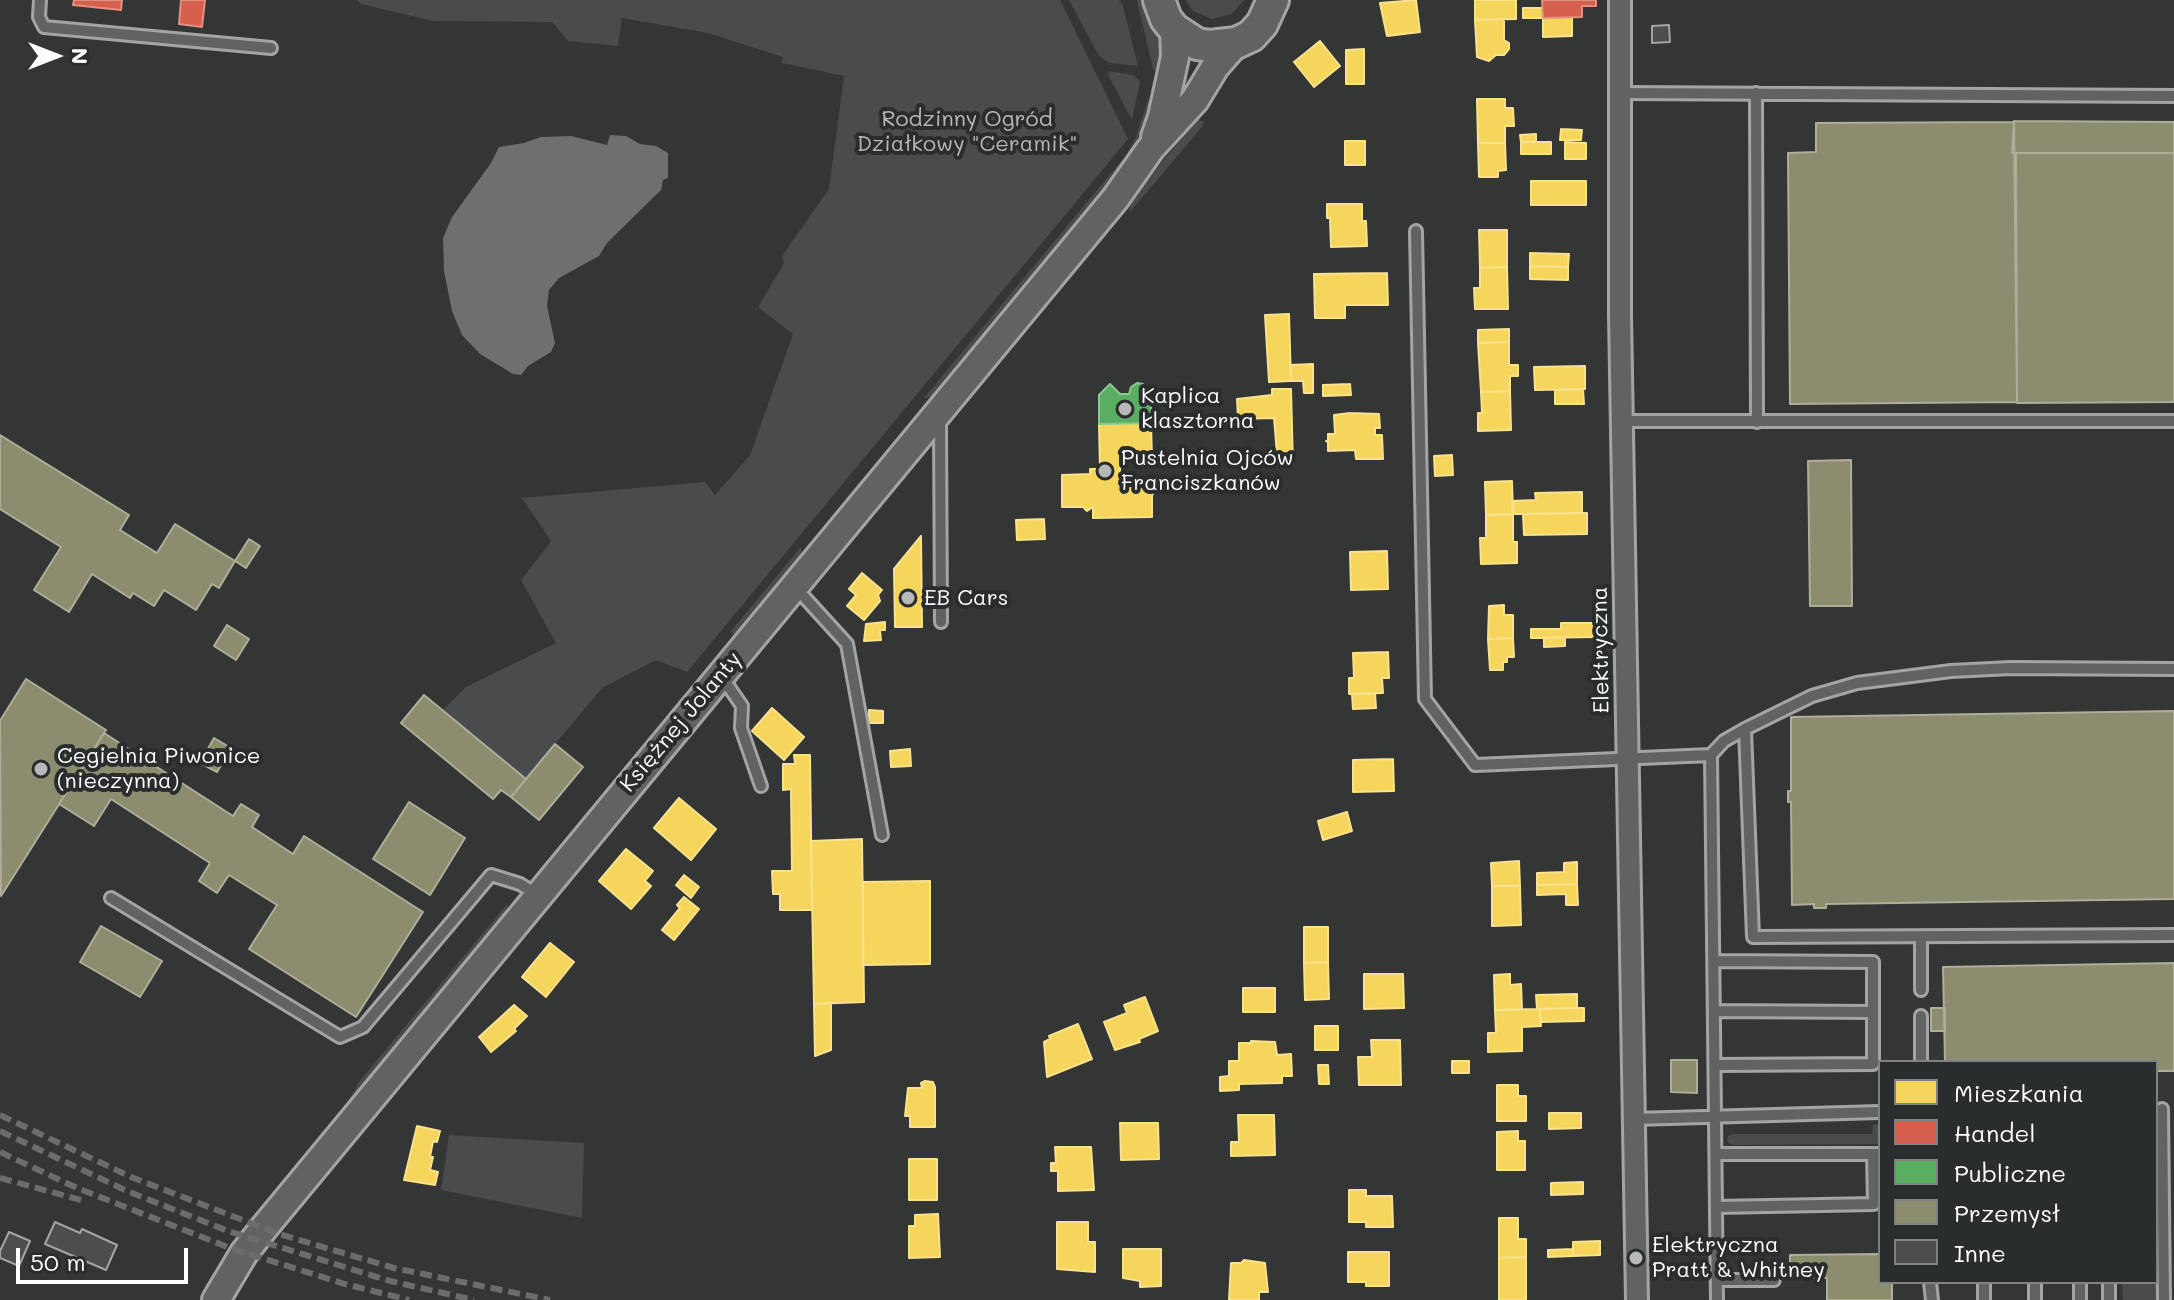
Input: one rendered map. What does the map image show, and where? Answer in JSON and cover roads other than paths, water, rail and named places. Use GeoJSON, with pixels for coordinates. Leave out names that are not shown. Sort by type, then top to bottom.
{"type":"FeatureCollection","features":[{"type":"Feature","properties":{"kind":"main road"},"geometry":{"type":"LineString","coordinates":[[1159,0],[1166,19],[1174,29],[1197,44],[1210,46],[1236,43],[1251,36],[1275,3]]}},
{"type":"Feature","properties":{"kind":"street","name":"Elektryczna"},"geometry":{"type":"LineString","coordinates":[[1620,0],[1622,421],[1637,1300]]}},
{"type":"Feature","properties":{"kind":"street","name":"Księżnej Jolanty"},"geometry":{"type":"LineString","coordinates":[[1151,148],[1169,91],[1175,57],[1174,29]]}},
{"type":"Feature","properties":{"kind":"street","name":"Księżnej Jolanty"},"geometry":{"type":"LineString","coordinates":[[216,1300],[244,1253],[263,1229],[1115,199],[1151,148],[1195,100],[1215,67],[1236,43]]}},
{"type":"Feature","properties":{"kind":"lane"},"geometry":{"type":"LineString","coordinates":[[40,0],[39,17],[44,27],[271,48]]}},
{"type":"Feature","properties":{"kind":"lane"},"geometry":{"type":"LineString","coordinates":[[1621,93],[2174,96]]}},
{"type":"Feature","properties":{"kind":"lane"},"geometry":{"type":"LineString","coordinates":[[1756,93],[1757,422]]}},
{"type":"Feature","properties":{"kind":"lane"},"geometry":{"type":"LineString","coordinates":[[1416,231],[1425,699],[1475,765],[1711,755]]}},
{"type":"Feature","properties":{"kind":"lane"},"geometry":{"type":"LineString","coordinates":[[940,411],[941,622]]}},
{"type":"Feature","properties":{"kind":"lane"},"geometry":{"type":"LineString","coordinates":[[1622,421],[2174,421]]}},
{"type":"Feature","properties":{"kind":"lane"},"geometry":{"type":"LineString","coordinates":[[794,586],[847,644],[882,835]]}},
{"type":"Feature","properties":{"kind":"lane"},"geometry":{"type":"LineString","coordinates":[[1717,1300],[1711,755],[1724,741],[1745,729],[1812,696],[1857,683],[1901,676],[2011,668],[2174,669]]}},
{"type":"Feature","properties":{"kind":"lane"},"geometry":{"type":"LineString","coordinates":[[721,675],[742,706],[741,728],[761,786]]}},
{"type":"Feature","properties":{"kind":"lane"},"geometry":{"type":"LineString","coordinates":[[1745,729],[1753,937],[2174,935]]}},
{"type":"Feature","properties":{"kind":"lane"},"geometry":{"type":"LineString","coordinates":[[111,898],[340,1037],[363,1027],[491,875],[520,884],[538,895]]}},
{"type":"Feature","properties":{"kind":"lane"},"geometry":{"type":"LineString","coordinates":[[1921,937],[1921,990]]}},
{"type":"Feature","properties":{"kind":"lane"},"geometry":{"type":"LineString","coordinates":[[1714,961],[1873,962],[1873,1064],[1716,1065]]}},
{"type":"Feature","properties":{"kind":"lane"},"geometry":{"type":"LineString","coordinates":[[1714,1011],[1873,1012]]}},
{"type":"Feature","properties":{"kind":"lane"},"geometry":{"type":"LineString","coordinates":[[1921,1016],[1921,1060]]}},
{"type":"Feature","properties":{"kind":"lane"},"geometry":{"type":"LineString","coordinates":[[2164,1300],[2159,1109],[2174,1109]]}},
{"type":"Feature","properties":{"kind":"lane"},"geometry":{"type":"LineString","coordinates":[[1634,1119],[1878,1112]]}},
{"type":"Feature","properties":{"kind":"lane"},"geometry":{"type":"LineString","coordinates":[[1716,1154],[1877,1154],[1874,1204],[1716,1207]]}},
{"type":"Feature","properties":{"kind":"lane"},"geometry":{"type":"LineString","coordinates":[[1717,1280],[1774,1280]]}},
{"type":"Feature","properties":{"kind":"railway"},"geometry":{"type":"LineString","coordinates":[[0,1115],[131,1177],[279,1234],[394,1268],[550,1300]]}},
{"type":"Feature","properties":{"kind":"railway"},"geometry":{"type":"LineString","coordinates":[[0,1131],[127,1191],[228,1231],[390,1281],[474,1300]]}},
{"type":"Feature","properties":{"kind":"railway"},"geometry":{"type":"LineString","coordinates":[[0,1152],[77,1188],[230,1248],[345,1284],[409,1300]]}},
{"type":"Feature","properties":{"kind":"railway"},"geometry":{"type":"LineString","coordinates":[[0,1178],[81,1200]]}},
{"type":"Feature","properties":{"kind":"place","name":"Kaplica klasztorna"},"geometry":{"type":"Point","coordinates":[1125,409]}},
{"type":"Feature","properties":{"kind":"place","name":"Pustelnia Ojców Franciszkanów"},"geometry":{"type":"Point","coordinates":[1105,471]}},
{"type":"Feature","properties":{"kind":"place","name":"EB Cars"},"geometry":{"type":"Point","coordinates":[908,598]}},
{"type":"Feature","properties":{"kind":"place","name":"Cegielnia Piwonice (nieczynna)"},"geometry":{"type":"Point","coordinates":[41,769]}},
{"type":"Feature","properties":{"kind":"place","name":"Elektryczna Pratt & Whitney"},"geometry":{"type":"Point","coordinates":[1636,1258]}},
{"type":"Feature","properties":{"kind":"park label","name":"Rodzinny Ogród Działkowy \"Ceramik\""},"geometry":{"type":"Point","coordinates":[967,132]}}]}
